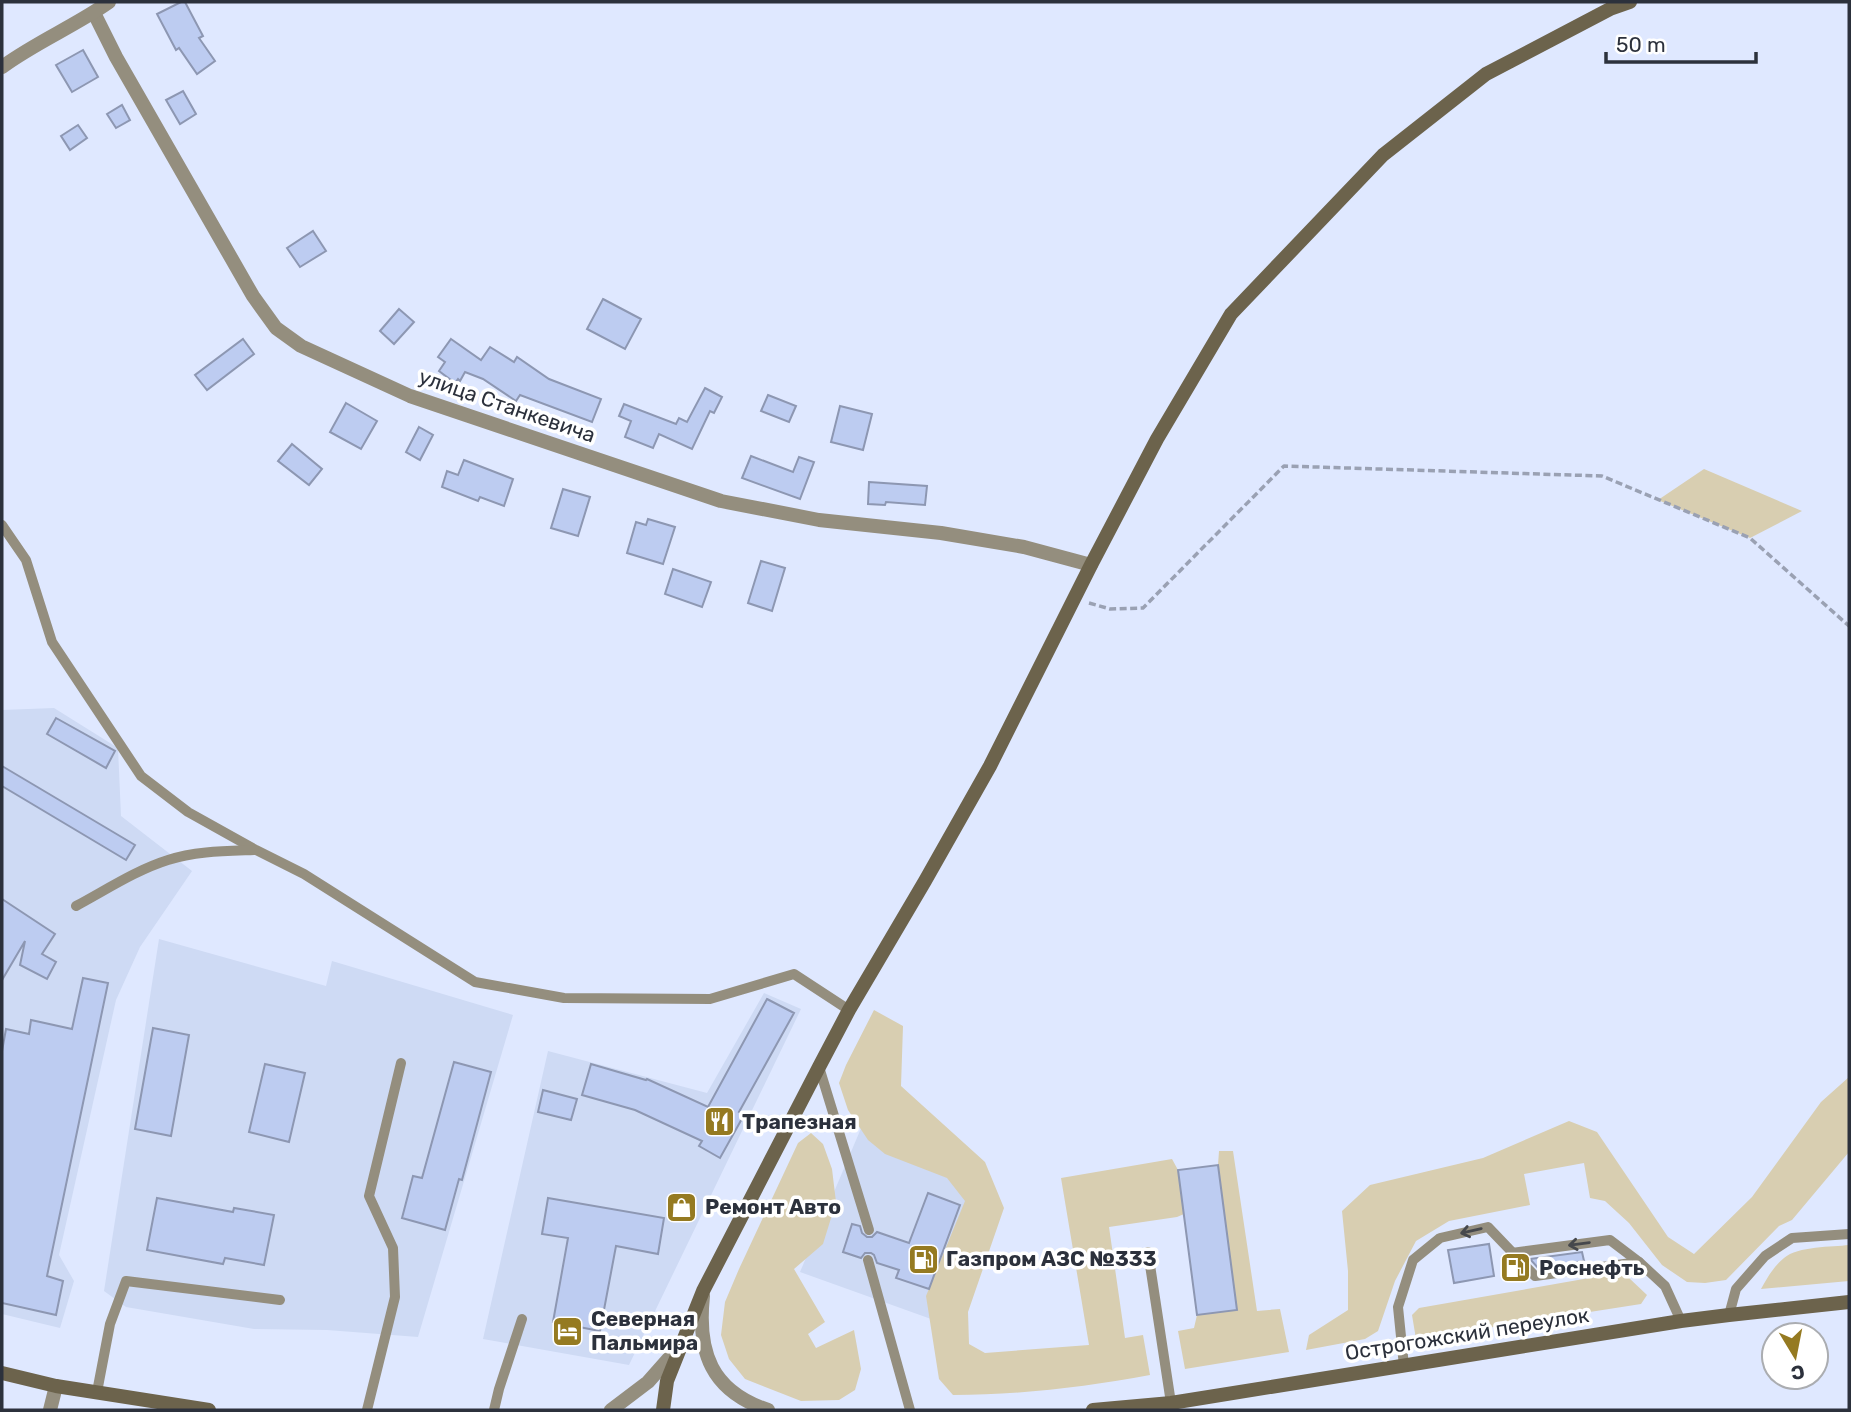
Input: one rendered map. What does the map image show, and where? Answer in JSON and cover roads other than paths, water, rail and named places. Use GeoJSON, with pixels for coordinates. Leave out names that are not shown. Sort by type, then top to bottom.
{"type":"FeatureCollection","features":[{"type":"Feature","properties":{"kind":"main road"},"geometry":{"type":"LineString","coordinates":[[663,1410],[667,1381],[703,1291],[819,1067],[990,766],[1157,439],[1231,314],[1383,155],[1486,74],[1610,9],[1630,2]]}},
{"type":"Feature","properties":{"kind":"main road","name":"Острогожский переулок"},"geometry":{"type":"LineString","coordinates":[[1093,1410],[1171,1403],[1681,1321],[1849,1303]]}},
{"type":"Feature","properties":{"kind":"main road"},"geometry":{"type":"LineString","coordinates":[[2,1373],[56,1385],[209,1410]]}},
{"type":"Feature","properties":{"kind":"street"},"geometry":{"type":"LineString","coordinates":[[2,67],[109,2]]}},
{"type":"Feature","properties":{"kind":"street","name":"улица Станкевича"},"geometry":{"type":"LineString","coordinates":[[94,13],[116,57],[253,296],[276,328],[301,346],[410,396],[721,500],[819,520],[941,533],[1024,547],[1091,565]]}},
{"type":"Feature","properties":{"kind":"street"},"geometry":{"type":"LineString","coordinates":[[703,1291],[700,1321],[706,1356],[727,1389],[768,1410]]}},
{"type":"Feature","properties":{"kind":"street"},"geometry":{"type":"LineString","coordinates":[[611,1410],[648,1382],[682,1343]]}},
{"type":"Feature","properties":{"kind":"street"},"geometry":{"type":"LineString","coordinates":[[50,1410],[56,1385]]}},
{"type":"Feature","properties":{"kind":"lane"},"geometry":{"type":"LineString","coordinates":[[2,525],[26,560],[52,642],[141,776],[188,812],[304,874],[475,982],[564,998],[709,999],[794,974],[849,1010]]}},
{"type":"Feature","properties":{"kind":"lane"},"geometry":{"type":"LineString","coordinates":[[76,906],[131,876],[168,860],[214,851],[256,850]]}},
{"type":"Feature","properties":{"kind":"lane"},"geometry":{"type":"LineString","coordinates":[[367,1410],[395,1297],[393,1248],[369,1196],[401,1063]]}},
{"type":"Feature","properties":{"kind":"lane"},"geometry":{"type":"LineString","coordinates":[[819,1067],[869,1230]]}},
{"type":"Feature","properties":{"kind":"lane"},"geometry":{"type":"LineString","coordinates":[[1404,1366],[1398,1307],[1413,1260],[1440,1238],[1488,1227],[1535,1276],[1639,1262]]}},
{"type":"Feature","properties":{"kind":"lane"},"geometry":{"type":"LineString","coordinates":[[1729,1315],[1736,1289],[1765,1256],[1792,1238],[1849,1234]]}},
{"type":"Feature","properties":{"kind":"lane"},"geometry":{"type":"LineString","coordinates":[[1512,1253],[1610,1240],[1665,1286],[1681,1321]]}},
{"type":"Feature","properties":{"kind":"lane"},"geometry":{"type":"LineString","coordinates":[[1148,1252],[1171,1403]]}},
{"type":"Feature","properties":{"kind":"lane"},"geometry":{"type":"LineString","coordinates":[[868,1260],[910,1410]]}},
{"type":"Feature","properties":{"kind":"lane"},"geometry":{"type":"LineString","coordinates":[[97,1392],[110,1324],[126,1281],[280,1300]]}},
{"type":"Feature","properties":{"kind":"lane"},"geometry":{"type":"LineString","coordinates":[[494,1410],[522,1319]]}},
{"type":"Feature","properties":{"kind":"place","name":"Трапезная"},"geometry":{"type":"Point","coordinates":[719,1122]}},
{"type":"Feature","properties":{"kind":"place","name":"Ремонт Авто"},"geometry":{"type":"Point","coordinates":[682,1207]}},
{"type":"Feature","properties":{"kind":"place","name":"Газпром АЗС №333"},"geometry":{"type":"Point","coordinates":[923,1259]}},
{"type":"Feature","properties":{"kind":"place","name":"Роснефть"},"geometry":{"type":"Point","coordinates":[1516,1268]}},
{"type":"Feature","properties":{"kind":"place","name":"Северная Пальмира"},"geometry":{"type":"Point","coordinates":[568,1331]}}]}
